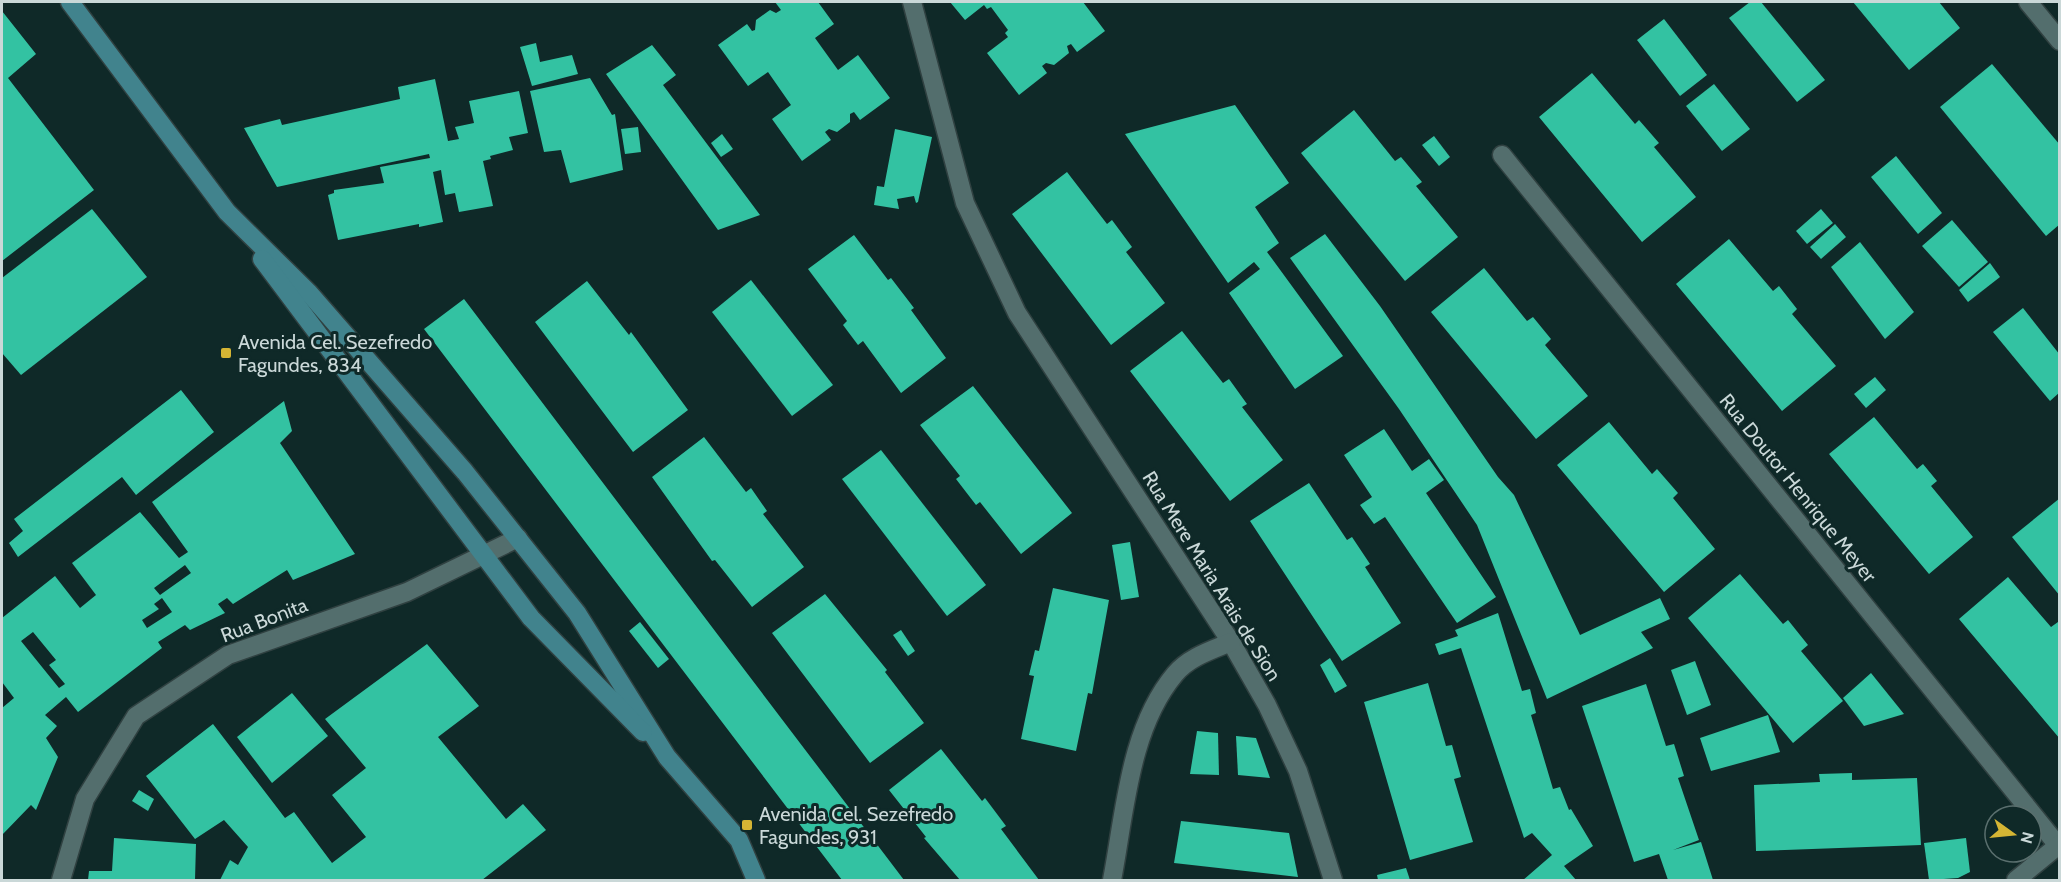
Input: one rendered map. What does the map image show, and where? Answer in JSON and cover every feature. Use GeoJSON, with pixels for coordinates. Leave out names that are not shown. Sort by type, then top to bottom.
{"type":"FeatureCollection","features":[{"type":"Feature","properties":{"kind":"main road"},"geometry":{"type":"LineString","coordinates":[[70,2],[531,618],[667,757],[739,840],[756,880]]}},
{"type":"Feature","properties":{"kind":"main road"},"geometry":{"type":"LineString","coordinates":[[227,212],[309,292],[465,472],[577,613],[667,757]]}},
{"type":"Feature","properties":{"kind":"street","name":"Rua Mere Maria Arais de Sion"},"geometry":{"type":"LineString","coordinates":[[912,2],[965,203],[1017,313],[1232,642],[1267,705],[1298,771],[1333,880]]}},
{"type":"Feature","properties":{"kind":"street"},"geometry":{"type":"LineString","coordinates":[[2028,2],[2060,41]]}},
{"type":"Feature","properties":{"kind":"street","name":"Rua Doutor Henrique Meyer"},"geometry":{"type":"LineString","coordinates":[[1502,155],[2059,846]]}},
{"type":"Feature","properties":{"kind":"street","name":"Rua Bonita"},"geometry":{"type":"LineString","coordinates":[[61,880],[85,799],[136,716],[228,655],[407,592],[518,538]]}},
{"type":"Feature","properties":{"kind":"street"},"geometry":{"type":"LineString","coordinates":[[1112,880],[1134,763],[1158,700],[1176,673],[1200,655],[1232,642]]}},
{"type":"Feature","properties":{"kind":"street"},"geometry":{"type":"LineString","coordinates":[[2016,880],[2059,846]]}},
{"type":"Feature","properties":{"kind":"building"},"geometry":{"type":"Polygon","coordinates":[[[775,2],[818,2],[834,24],[815,38],[838,70],[858,55],[890,98],[860,120],[854,112],[850,114],[850,122],[837,132],[829,129],[825,132],[831,140],[802,161],[772,119],[791,105],[768,72],[748,86],[718,45],[747,24],[752,31],[755,30],[756,20],[770,10],[776,13],[781,10],[775,2]]]}},
{"type":"Feature","properties":{"kind":"building"},"geometry":{"type":"Polygon","coordinates":[[[950,2],[1083,2],[1105,31],[1077,52],[1071,44],[1067,46],[1069,53],[1054,65],[1046,63],[1042,66],[1047,73],[1019,95],[987,53],[1008,37],[1005,33],[1008,30],[991,7],[987,9],[984,5],[965,20],[950,2]]]}},
{"type":"Feature","properties":{"kind":"building"},"geometry":{"type":"Polygon","coordinates":[[[1750,2],[1761,2],[1825,80],[1797,102],[1729,18],[1750,2]]]}},
{"type":"Feature","properties":{"kind":"building"},"geometry":{"type":"Polygon","coordinates":[[[1853,2],[1939,2],[1960,28],[1909,70],[1853,2]]]}},
{"type":"Feature","properties":{"kind":"building"},"geometry":{"type":"Polygon","coordinates":[[[2,11],[36,54],[8,78],[94,190],[2,261],[2,11]]]}},
{"type":"Feature","properties":{"kind":"building"},"geometry":{"type":"Polygon","coordinates":[[[1664,19],[1707,75],[1680,96],[1637,40],[1664,19]]]}},
{"type":"Feature","properties":{"kind":"building"},"geometry":{"type":"Polygon","coordinates":[[[536,43],[540,62],[572,55],[578,74],[532,86],[520,47],[536,43]]]}},
{"type":"Feature","properties":{"kind":"building"},"geometry":{"type":"Polygon","coordinates":[[[652,45],[676,75],[663,85],[760,215],[718,230],[606,74],[652,45]]]}},
{"type":"Feature","properties":{"kind":"building"},"geometry":{"type":"Polygon","coordinates":[[[1992,64],[2060,145],[2060,224],[2046,236],[1940,107],[1992,64]]]}},
{"type":"Feature","properties":{"kind":"building"},"geometry":{"type":"Polygon","coordinates":[[[1592,73],[1635,124],[1639,120],[1659,143],[1654,147],[1696,197],[1642,242],[1539,117],[1592,73]]]}},
{"type":"Feature","properties":{"kind":"building"},"geometry":{"type":"Polygon","coordinates":[[[590,78],[612,115],[615,114],[623,170],[570,183],[561,150],[544,152],[530,91],[590,78]]]}},
{"type":"Feature","properties":{"kind":"building"},"geometry":{"type":"Polygon","coordinates":[[[435,79],[448,141],[459,139],[455,127],[474,123],[469,101],[519,91],[528,133],[509,137],[513,150],[490,156],[491,159],[483,161],[493,206],[459,212],[455,193],[445,195],[441,170],[433,172],[443,222],[419,227],[419,224],[338,240],[328,195],[334,193],[334,190],[384,183],[380,167],[430,158],[429,154],[277,187],[244,128],[280,119],[282,125],[400,99],[398,87],[435,79]]]}},
{"type":"Feature","properties":{"kind":"building"},"geometry":{"type":"Polygon","coordinates":[[[1714,84],[1750,129],[1722,151],[1686,106],[1714,84]]]}},
{"type":"Feature","properties":{"kind":"building"},"geometry":{"type":"Polygon","coordinates":[[[1235,105],[1289,183],[1255,207],[1279,243],[1267,252],[1343,356],[1295,389],[1229,293],[1260,269],[1254,262],[1228,283],[1125,134],[1235,105]]]}},
{"type":"Feature","properties":{"kind":"building"},"geometry":{"type":"Polygon","coordinates":[[[1354,110],[1395,161],[1401,157],[1422,182],[1416,186],[1458,237],[1405,281],[1301,153],[1354,110]]]}},
{"type":"Feature","properties":{"kind":"building"},"geometry":{"type":"Polygon","coordinates":[[[638,127],[641,152],[625,154],[621,129],[638,127]]]}},
{"type":"Feature","properties":{"kind":"building"},"geometry":{"type":"Polygon","coordinates":[[[895,129],[932,137],[918,202],[916,203],[914,196],[897,199],[899,209],[874,205],[877,186],[884,187],[895,129]]]}},
{"type":"Feature","properties":{"kind":"building"},"geometry":{"type":"Polygon","coordinates":[[[722,134],[733,149],[721,157],[711,143],[722,134]]]}},
{"type":"Feature","properties":{"kind":"building"},"geometry":{"type":"Polygon","coordinates":[[[1434,136],[1450,157],[1439,166],[1422,145],[1434,136]]]}},
{"type":"Feature","properties":{"kind":"building"},"geometry":{"type":"Polygon","coordinates":[[[1896,156],[1942,213],[1918,234],[1871,177],[1896,156]]]}},
{"type":"Feature","properties":{"kind":"building"},"geometry":{"type":"Polygon","coordinates":[[[1067,172],[1107,224],[1112,220],[1132,247],[1126,252],[1165,303],[1111,345],[1012,214],[1067,172]]]}},
{"type":"Feature","properties":{"kind":"building"},"geometry":{"type":"Polygon","coordinates":[[[92,209],[147,277],[21,375],[2,353],[2,278],[92,209]]]}},
{"type":"Feature","properties":{"kind":"building"},"geometry":{"type":"Polygon","coordinates":[[[1821,209],[1833,223],[1807,244],[1796,231],[1821,209]]]}},
{"type":"Feature","properties":{"kind":"building"},"geometry":{"type":"Polygon","coordinates":[[[1952,220],[1988,262],[1959,287],[1922,246],[1952,220]]]}},
{"type":"Feature","properties":{"kind":"building"},"geometry":{"type":"Polygon","coordinates":[[[1835,224],[1846,237],[1821,259],[1810,247],[1835,224]]]}},
{"type":"Feature","properties":{"kind":"building"},"geometry":{"type":"Polygon","coordinates":[[[1325,234],[1380,306],[1498,477],[1514,495],[1580,635],[1660,598],[1670,619],[1641,632],[1653,648],[1547,699],[1477,525],[1399,409],[1290,258],[1325,234]]]}},
{"type":"Feature","properties":{"kind":"building"},"geometry":{"type":"Polygon","coordinates":[[[854,235],[888,280],[891,278],[914,308],[911,310],[946,358],[901,393],[863,341],[858,345],[843,325],[847,321],[808,269],[854,235]]]}},
{"type":"Feature","properties":{"kind":"building"},"geometry":{"type":"Polygon","coordinates":[[[1729,239],[1773,291],[1779,286],[1797,309],[1792,314],[1836,366],[1782,411],[1676,284],[1729,239]]]}},
{"type":"Feature","properties":{"kind":"building"},"geometry":{"type":"Polygon","coordinates":[[[1860,242],[1914,312],[1885,339],[1831,267],[1860,242]]]}},
{"type":"Feature","properties":{"kind":"building"},"geometry":{"type":"Polygon","coordinates":[[[1990,263],[2000,277],[1968,302],[1959,290],[1990,263]]]}},
{"type":"Feature","properties":{"kind":"building"},"geometry":{"type":"Polygon","coordinates":[[[1484,268],[1527,321],[1533,317],[1551,339],[1545,345],[1588,396],[1536,439],[1431,312],[1484,268]]]}},
{"type":"Feature","properties":{"kind":"building"},"geometry":{"type":"Polygon","coordinates":[[[751,280],[833,385],[792,416],[712,312],[751,280]]]}},
{"type":"Feature","properties":{"kind":"building"},"geometry":{"type":"Polygon","coordinates":[[[587,281],[629,335],[631,332],[688,410],[633,452],[535,322],[587,281]]]}},
{"type":"Feature","properties":{"kind":"building"},"geometry":{"type":"Polygon","coordinates":[[[464,299],[904,880],[842,880],[561,510],[424,329],[464,299]]]}},
{"type":"Feature","properties":{"kind":"building"},"geometry":{"type":"Polygon","coordinates":[[[2023,308],[2060,355],[2060,392],[2050,401],[1993,332],[2023,308]]]}},
{"type":"Feature","properties":{"kind":"building"},"geometry":{"type":"Polygon","coordinates":[[[1182,331],[1223,383],[1229,379],[1247,404],[1242,407],[1283,460],[1230,501],[1130,371],[1182,331]]]}},
{"type":"Feature","properties":{"kind":"building"},"geometry":{"type":"Polygon","coordinates":[[[1875,377],[1886,390],[1866,408],[1854,394],[1875,377]]]}},
{"type":"Feature","properties":{"kind":"building"},"geometry":{"type":"Polygon","coordinates":[[[973,386],[1072,513],[1021,554],[980,502],[976,505],[956,479],[960,476],[920,425],[973,386]]]}},
{"type":"Feature","properties":{"kind":"building"},"geometry":{"type":"Polygon","coordinates":[[[181,390],[214,432],[136,495],[122,477],[18,557],[9,543],[23,531],[14,519],[181,390]]]}},
{"type":"Feature","properties":{"kind":"building"},"geometry":{"type":"Polygon","coordinates":[[[284,401],[292,431],[280,443],[355,554],[293,580],[287,570],[233,604],[227,598],[218,604],[225,613],[190,630],[185,625],[158,642],[162,648],[78,712],[66,697],[45,715],[57,726],[46,738],[58,757],[36,810],[31,805],[2,835],[2,708],[14,698],[2,682],[2,618],[55,576],[80,608],[96,595],[72,563],[140,512],[179,558],[188,552],[152,502],[284,401]],[[185,565],[154,588],[160,595],[191,573],[185,565]],[[162,598],[154,604],[159,609],[142,620],[147,628],[172,612],[162,598]],[[33,632],[21,641],[59,688],[65,684],[49,665],[56,660],[33,632]]]}},
{"type":"Feature","properties":{"kind":"building"},"geometry":{"type":"Polygon","coordinates":[[[1874,417],[1917,469],[1923,464],[1937,481],[1931,486],[1973,537],[1929,574],[1829,454],[1874,417]]]}},
{"type":"Feature","properties":{"kind":"building"},"geometry":{"type":"Polygon","coordinates":[[[1609,422],[1652,474],[1657,469],[1678,493],[1673,498],[1715,549],[1664,592],[1557,465],[1609,422]]]}},
{"type":"Feature","properties":{"kind":"building"},"geometry":{"type":"Polygon","coordinates":[[[1384,429],[1412,471],[1429,459],[1444,480],[1426,493],[1496,597],[1457,623],[1385,517],[1374,524],[1360,505],[1372,497],[1344,455],[1384,429]]]}},
{"type":"Feature","properties":{"kind":"building"},"geometry":{"type":"Polygon","coordinates":[[[704,437],[746,492],[751,488],[767,511],[763,514],[804,567],[752,607],[715,560],[712,561],[652,477],[704,437]]]}},
{"type":"Feature","properties":{"kind":"building"},"geometry":{"type":"Polygon","coordinates":[[[881,450],[986,585],[947,616],[842,479],[881,450]]]}},
{"type":"Feature","properties":{"kind":"building"},"geometry":{"type":"Polygon","coordinates":[[[1309,483],[1347,540],[1352,537],[1370,564],[1365,567],[1401,623],[1342,661],[1250,521],[1309,483]]]}},
{"type":"Feature","properties":{"kind":"building"},"geometry":{"type":"Polygon","coordinates":[[[2060,498],[2060,596],[2012,537],[2060,498]]]}},
{"type":"Feature","properties":{"kind":"building"},"geometry":{"type":"Polygon","coordinates":[[[1130,542],[1139,597],[1121,600],[1112,545],[1130,542]]]}},
{"type":"Feature","properties":{"kind":"building"},"geometry":{"type":"Polygon","coordinates":[[[1740,574],[1783,624],[1788,620],[1808,645],[1801,651],[1843,701],[1793,743],[1688,618],[1740,574]]]}},
{"type":"Feature","properties":{"kind":"building"},"geometry":{"type":"Polygon","coordinates":[[[2008,577],[2051,627],[2058,622],[2060,624],[2060,739],[1959,619],[2008,577]]]}},
{"type":"Feature","properties":{"kind":"building"},"geometry":{"type":"Polygon","coordinates":[[[1053,588],[1109,600],[1092,694],[1088,693],[1076,751],[1021,739],[1034,676],[1029,675],[1035,650],[1039,651],[1053,588]]]}},
{"type":"Feature","properties":{"kind":"building"},"geometry":{"type":"Polygon","coordinates":[[[825,594],[887,670],[885,672],[924,723],[870,763],[772,633],[825,594]]]}},
{"type":"Feature","properties":{"kind":"building"},"geometry":{"type":"Polygon","coordinates":[[[1498,613],[1522,691],[1530,689],[1536,713],[1531,715],[1553,789],[1560,787],[1569,810],[1571,809],[1593,846],[1564,866],[1576,880],[1523,880],[1552,855],[1532,833],[1524,838],[1461,648],[1439,655],[1435,644],[1458,636],[1455,630],[1498,613]]]}},
{"type":"Feature","properties":{"kind":"building"},"geometry":{"type":"Polygon","coordinates":[[[640,622],[669,659],[658,668],[629,631],[640,622]]]}},
{"type":"Feature","properties":{"kind":"building"},"geometry":{"type":"Polygon","coordinates":[[[901,630],[915,651],[908,656],[893,635],[901,630]]]}},
{"type":"Feature","properties":{"kind":"building"},"geometry":{"type":"Polygon","coordinates":[[[427,644],[479,706],[438,737],[506,819],[523,804],[546,830],[482,880],[220,880],[230,860],[238,865],[248,847],[224,820],[195,839],[146,776],[213,724],[285,818],[294,812],[332,863],[366,837],[332,795],[366,768],[325,719],[427,644]]]}},
{"type":"Feature","properties":{"kind":"building"},"geometry":{"type":"Polygon","coordinates":[[[1330,658],[1347,686],[1335,693],[1320,665],[1330,658]]]}},
{"type":"Feature","properties":{"kind":"building"},"geometry":{"type":"Polygon","coordinates":[[[1695,661],[1711,705],[1687,715],[1671,670],[1695,661]]]}},
{"type":"Feature","properties":{"kind":"building"},"geometry":{"type":"Polygon","coordinates":[[[1871,673],[1904,714],[1864,726],[1843,698],[1871,673]]]}},
{"type":"Feature","properties":{"kind":"building"},"geometry":{"type":"Polygon","coordinates":[[[1428,683],[1446,746],[1452,745],[1461,777],[1454,779],[1473,842],[1410,860],[1364,702],[1428,683]]]}},
{"type":"Feature","properties":{"kind":"building"},"geometry":{"type":"Polygon","coordinates":[[[1646,684],[1666,746],[1674,744],[1684,776],[1678,778],[1699,840],[1673,850],[1701,842],[1713,880],[1668,880],[1659,854],[1634,862],[1582,706],[1646,684]]]}},
{"type":"Feature","properties":{"kind":"building"},"geometry":{"type":"Polygon","coordinates":[[[292,693],[328,736],[272,783],[237,737],[292,693]]]}},
{"type":"Feature","properties":{"kind":"building"},"geometry":{"type":"Polygon","coordinates":[[[1768,715],[1780,752],[1711,771],[1700,738],[1768,715]]]}},
{"type":"Feature","properties":{"kind":"building"},"geometry":{"type":"Polygon","coordinates":[[[1197,731],[1218,733],[1219,775],[1190,774],[1197,731]]]}},
{"type":"Feature","properties":{"kind":"building"},"geometry":{"type":"Polygon","coordinates":[[[1236,736],[1256,738],[1270,778],[1238,775],[1236,736]]]}},
{"type":"Feature","properties":{"kind":"building"},"geometry":{"type":"Polygon","coordinates":[[[941,749],[982,801],[985,798],[1006,826],[1001,829],[1039,880],[960,880],[924,838],[926,837],[889,790],[941,749]]]}},
{"type":"Feature","properties":{"kind":"building"},"geometry":{"type":"Polygon","coordinates":[[[1852,773],[1852,780],[1917,778],[1921,845],[1756,851],[1754,785],[1820,782],[1819,774],[1852,773]]]}},
{"type":"Feature","properties":{"kind":"building"},"geometry":{"type":"Polygon","coordinates":[[[139,790],[154,799],[148,811],[132,801],[139,790]]]}},
{"type":"Feature","properties":{"kind":"building"},"geometry":{"type":"Polygon","coordinates":[[[1181,821],[1289,833],[1298,877],[1174,863],[1181,821]]]}},
{"type":"Feature","properties":{"kind":"building"},"geometry":{"type":"Polygon","coordinates":[[[114,838],[196,844],[195,880],[88,880],[89,871],[112,871],[114,838]]]}},
{"type":"Feature","properties":{"kind":"building"},"geometry":{"type":"Polygon","coordinates":[[[1966,838],[1970,872],[1958,878],[1929,880],[1924,843],[1966,838]]]}},
{"type":"Feature","properties":{"kind":"building"},"geometry":{"type":"Polygon","coordinates":[[[1406,868],[1410,880],[1378,880],[1377,875],[1406,868]]]}},
{"type":"Feature","properties":{"kind":"place","name":"Avenida Cel. Sezefredo Fagundes, 834"},"geometry":{"type":"Point","coordinates":[226,353]}},
{"type":"Feature","properties":{"kind":"place","name":"Avenida Cel. Sezefredo Fagundes, 931"},"geometry":{"type":"Point","coordinates":[747,825]}}]}
